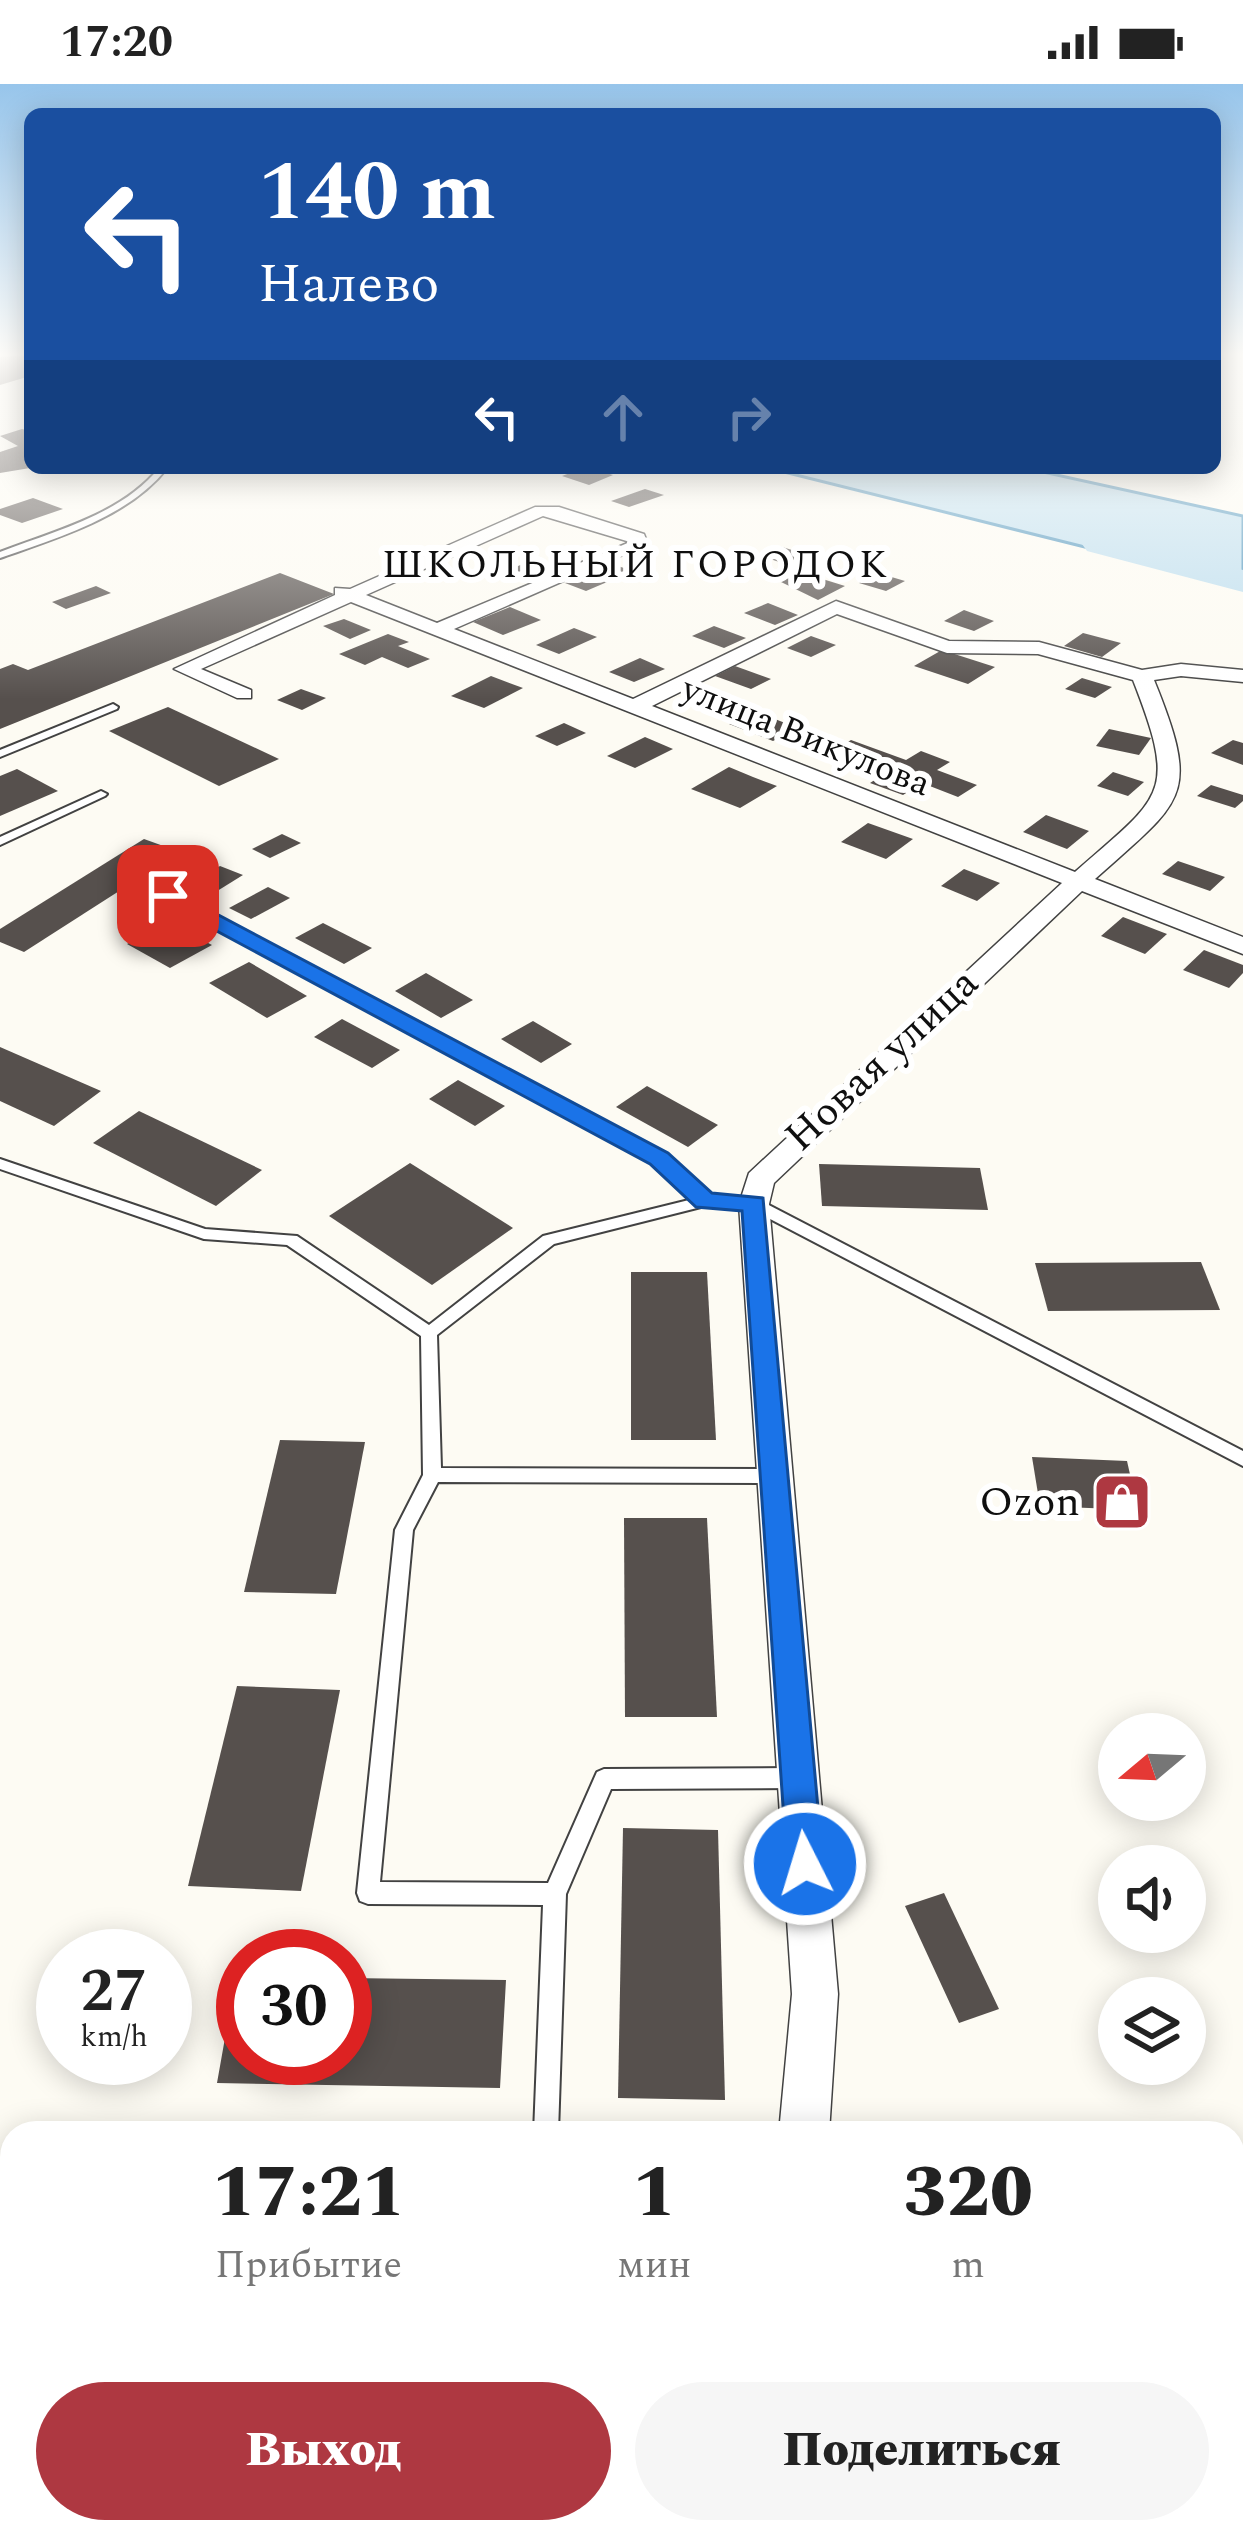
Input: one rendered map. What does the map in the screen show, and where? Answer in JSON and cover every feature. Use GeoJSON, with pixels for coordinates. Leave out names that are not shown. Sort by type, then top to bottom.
{"type":"FeatureCollection","features":[{"type":"Feature","properties":{"kind":"street"},"geometry":{"type":"LineString","coordinates":[[244,694],[184,669],[541,512],[560,512],[638,538],[639,544],[438,629]]}},
{"type":"Feature","properties":{"kind":"street","name":"улица Викулова"},"geometry":{"type":"LineString","coordinates":[[347,594],[1243,946]]}},
{"type":"Feature","properties":{"kind":"street"},"geometry":{"type":"LineString","coordinates":[[638,705],[836,607],[947,647],[1039,648],[1142,676],[1181,670],[1243,676]]}},
{"type":"Feature","properties":{"kind":"street","name":"Новая улица"},"geometry":{"type":"LineString","coordinates":[[754,1204],[760,1180],[776,1159],[1160,808],[1173,789],[1162,729],[1142,676]]}},
{"type":"Feature","properties":{"kind":"street"},"geometry":{"type":"LineString","coordinates":[[754,1204],[815,1994],[805,2121]]}},
{"type":"Feature","properties":{"kind":"lane"},"geometry":{"type":"LineString","coordinates":[[0,555],[112,508],[148,487],[158,474]]}},
{"type":"Feature","properties":{"kind":"lane"},"geometry":{"type":"LineString","coordinates":[[0,754],[113,707]]}},
{"type":"Feature","properties":{"kind":"lane"},"geometry":{"type":"LineString","coordinates":[[0,841],[101,794]]}},
{"type":"Feature","properties":{"kind":"lane"},"geometry":{"type":"LineString","coordinates":[[168,896],[659,1159],[705,1201]]}},
{"type":"Feature","properties":{"kind":"lane"},"geometry":{"type":"LineString","coordinates":[[0,1164],[204,1234],[291,1240],[429,1333]]}},
{"type":"Feature","properties":{"kind":"lane"},"geometry":{"type":"LineString","coordinates":[[429,1333],[549,1240],[705,1201],[754,1204],[1243,1459]]}},
{"type":"Feature","properties":{"kind":"lane"},"geometry":{"type":"LineString","coordinates":[[429,1333],[432,1475],[404,1530],[368,1893],[555,1894]]}},
{"type":"Feature","properties":{"kind":"lane"},"geometry":{"type":"LineString","coordinates":[[432,1475],[775,1476]]}},
{"type":"Feature","properties":{"kind":"lane"},"geometry":{"type":"LineString","coordinates":[[546,2121],[555,1894],[604,1779],[798,1778]]}},
{"type":"Feature","properties":{"kind":"water"},"geometry":{"type":"Polygon","coordinates":[[[792,474],[1052,474],[1243,516],[1243,573],[1137,560],[792,474]]]}},
{"type":"Feature","properties":{"kind":"building"},"geometry":{"type":"Polygon","coordinates":[[[567,474],[613,475],[589,485],[562,476],[567,474]]]}},
{"type":"Feature","properties":{"kind":"building"},"geometry":{"type":"Polygon","coordinates":[[[645,489],[664,495],[629,507],[611,501],[645,489]]]}},
{"type":"Feature","properties":{"kind":"building"},"geometry":{"type":"Polygon","coordinates":[[[33,498],[63,509],[22,523],[0,515],[0,509],[33,498]]]}},
{"type":"Feature","properties":{"kind":"building"},"geometry":{"type":"Polygon","coordinates":[[[779,546],[805,554],[785,564],[758,555],[779,546]]]}},
{"type":"Feature","properties":{"kind":"building"},"geometry":{"type":"Polygon","coordinates":[[[528,562],[552,570],[528,580],[503,572],[528,562]]]}},
{"type":"Feature","properties":{"kind":"building"},"geometry":{"type":"Polygon","coordinates":[[[612,564],[633,571],[586,591],[565,583],[612,564]]]}},
{"type":"Feature","properties":{"kind":"building"},"geometry":{"type":"Polygon","coordinates":[[[800,572],[845,586],[818,600],[781,582],[800,572]]]}},
{"type":"Feature","properties":{"kind":"building"},"geometry":{"type":"Polygon","coordinates":[[[280,573],[334,594],[0,729],[0,669],[13,664],[28,670],[280,573]]]}},
{"type":"Feature","properties":{"kind":"building"},"geometry":{"type":"Polygon","coordinates":[[[878,573],[905,581],[886,591],[859,583],[878,573]]]}},
{"type":"Feature","properties":{"kind":"building"},"geometry":{"type":"Polygon","coordinates":[[[96,586],[111,593],[66,609],[52,602],[96,586]]]}},
{"type":"Feature","properties":{"kind":"building"},"geometry":{"type":"Polygon","coordinates":[[[768,603],[798,615],[775,625],[744,613],[768,603]]]}},
{"type":"Feature","properties":{"kind":"building"},"geometry":{"type":"Polygon","coordinates":[[[510,607],[541,620],[503,635],[473,622],[510,607]]]}},
{"type":"Feature","properties":{"kind":"building"},"geometry":{"type":"Polygon","coordinates":[[[964,610],[994,621],[974,631],[944,621],[964,610]]]}},
{"type":"Feature","properties":{"kind":"building"},"geometry":{"type":"Polygon","coordinates":[[[344,619],[371,630],[350,639],[323,626],[344,619]]]}},
{"type":"Feature","properties":{"kind":"building"},"geometry":{"type":"Polygon","coordinates":[[[714,626],[746,638],[724,648],[692,636],[714,626]]]}},
{"type":"Feature","properties":{"kind":"building"},"geometry":{"type":"Polygon","coordinates":[[[574,628],[597,637],[559,654],[536,645],[574,628]]]}},
{"type":"Feature","properties":{"kind":"building"},"geometry":{"type":"Polygon","coordinates":[[[1083,633],[1121,643],[1102,657],[1064,646],[1083,633]]]}},
{"type":"Feature","properties":{"kind":"building"},"geometry":{"type":"Polygon","coordinates":[[[388,634],[409,642],[398,646],[430,659],[408,668],[382,657],[365,665],[339,654],[388,634]]]}},
{"type":"Feature","properties":{"kind":"building"},"geometry":{"type":"Polygon","coordinates":[[[811,636],[836,645],[811,657],[787,648],[811,636]]]}},
{"type":"Feature","properties":{"kind":"building"},"geometry":{"type":"Polygon","coordinates":[[[942,650],[995,667],[968,684],[914,666],[942,650]]]}},
{"type":"Feature","properties":{"kind":"building"},"geometry":{"type":"Polygon","coordinates":[[[640,658],[665,669],[634,682],[609,672],[640,658]]]}},
{"type":"Feature","properties":{"kind":"building"},"geometry":{"type":"Polygon","coordinates":[[[735,666],[771,679],[751,689],[715,676],[735,666]]]}},
{"type":"Feature","properties":{"kind":"building"},"geometry":{"type":"Polygon","coordinates":[[[491,676],[523,688],[484,708],[451,696],[491,676]]]}},
{"type":"Feature","properties":{"kind":"building"},"geometry":{"type":"Polygon","coordinates":[[[1082,678],[1112,687],[1095,698],[1065,689],[1082,678]]]}},
{"type":"Feature","properties":{"kind":"building"},"geometry":{"type":"Polygon","coordinates":[[[301,689],[326,698],[302,710],[277,700],[301,689]]]}},
{"type":"Feature","properties":{"kind":"building"},"geometry":{"type":"Polygon","coordinates":[[[168,707],[279,759],[219,786],[109,731],[168,707]]]}},
{"type":"Feature","properties":{"kind":"building"},"geometry":{"type":"Polygon","coordinates":[[[754,711],[798,728],[773,741],[729,724],[754,711]]]}},
{"type":"Feature","properties":{"kind":"building"},"geometry":{"type":"Polygon","coordinates":[[[564,723],[586,733],[557,746],[535,736],[564,723]]]}},
{"type":"Feature","properties":{"kind":"building"},"geometry":{"type":"Polygon","coordinates":[[[1109,729],[1151,738],[1139,755],[1096,746],[1109,729]]]}},
{"type":"Feature","properties":{"kind":"building"},"geometry":{"type":"Polygon","coordinates":[[[645,737],[673,749],[635,768],[607,756],[645,737]]]}},
{"type":"Feature","properties":{"kind":"building"},"geometry":{"type":"Polygon","coordinates":[[[851,740],[906,760],[921,751],[950,762],[937,770],[977,785],[958,797],[922,783],[903,795],[870,783],[887,772],[832,752],[851,740]]]}},
{"type":"Feature","properties":{"kind":"building"},"geometry":{"type":"Polygon","coordinates":[[[1233,740],[1243,743],[1243,765],[1211,753],[1233,740]]]}},
{"type":"Feature","properties":{"kind":"building"},"geometry":{"type":"Polygon","coordinates":[[[729,767],[777,786],[740,808],[691,789],[729,767]]]}},
{"type":"Feature","properties":{"kind":"building"},"geometry":{"type":"Polygon","coordinates":[[[17,769],[58,791],[0,816],[0,776],[17,769]]]}},
{"type":"Feature","properties":{"kind":"building"},"geometry":{"type":"Polygon","coordinates":[[[1113,772],[1144,782],[1128,796],[1097,786],[1113,772]]]}},
{"type":"Feature","properties":{"kind":"building"},"geometry":{"type":"Polygon","coordinates":[[[1211,785],[1243,795],[1243,801],[1235,808],[1197,796],[1211,785]]]}},
{"type":"Feature","properties":{"kind":"building"},"geometry":{"type":"Polygon","coordinates":[[[1046,815],[1089,831],[1067,849],[1023,832],[1046,815]]]}},
{"type":"Feature","properties":{"kind":"building"},"geometry":{"type":"Polygon","coordinates":[[[868,823],[913,839],[886,859],[841,842],[868,823]]]}},
{"type":"Feature","properties":{"kind":"building"},"geometry":{"type":"Polygon","coordinates":[[[282,834],[301,843],[270,858],[252,849],[282,834]]]}},
{"type":"Feature","properties":{"kind":"building"},"geometry":{"type":"Polygon","coordinates":[[[144,839],[180,852],[24,952],[0,942],[0,929],[144,839]]]}},
{"type":"Feature","properties":{"kind":"building"},"geometry":{"type":"Polygon","coordinates":[[[1178,861],[1225,877],[1210,891],[1162,874],[1178,861]]]}},
{"type":"Feature","properties":{"kind":"building"},"geometry":{"type":"Polygon","coordinates":[[[220,866],[243,875],[214,893],[190,884],[220,866]]]}},
{"type":"Feature","properties":{"kind":"building"},"geometry":{"type":"Polygon","coordinates":[[[964,869],[1000,883],[977,901],[941,886],[964,869]]]}},
{"type":"Feature","properties":{"kind":"building"},"geometry":{"type":"Polygon","coordinates":[[[268,887],[290,898],[251,919],[229,908],[268,887]]]}},
{"type":"Feature","properties":{"kind":"building"},"geometry":{"type":"Polygon","coordinates":[[[1123,917],[1167,934],[1145,954],[1101,936],[1123,917]]]}},
{"type":"Feature","properties":{"kind":"building"},"geometry":{"type":"Polygon","coordinates":[[[168,922],[212,945],[170,968],[127,944],[168,922]]]}},
{"type":"Feature","properties":{"kind":"building"},"geometry":{"type":"Polygon","coordinates":[[[323,923],[372,948],[344,964],[295,938],[323,923]]]}},
{"type":"Feature","properties":{"kind":"building"},"geometry":{"type":"Polygon","coordinates":[[[1204,950],[1243,965],[1243,973],[1229,988],[1183,970],[1204,950]]]}},
{"type":"Feature","properties":{"kind":"building"},"geometry":{"type":"Polygon","coordinates":[[[249,962],[307,996],[267,1018],[209,983],[249,962]]]}},
{"type":"Feature","properties":{"kind":"building"},"geometry":{"type":"Polygon","coordinates":[[[426,973],[473,1000],[441,1018],[395,991],[426,973]]]}},
{"type":"Feature","properties":{"kind":"building"},"geometry":{"type":"Polygon","coordinates":[[[342,1019],[400,1050],[372,1068],[314,1037],[342,1019]]]}},
{"type":"Feature","properties":{"kind":"building"},"geometry":{"type":"Polygon","coordinates":[[[533,1021],[572,1044],[541,1063],[501,1039],[533,1021]]]}},
{"type":"Feature","properties":{"kind":"building"},"geometry":{"type":"Polygon","coordinates":[[[0,1047],[101,1091],[54,1126],[0,1101],[0,1047]]]}},
{"type":"Feature","properties":{"kind":"building"},"geometry":{"type":"Polygon","coordinates":[[[458,1080],[505,1106],[475,1126],[429,1099],[458,1080]]]}},
{"type":"Feature","properties":{"kind":"building"},"geometry":{"type":"Polygon","coordinates":[[[647,1086],[718,1125],[688,1147],[616,1107],[647,1086]]]}},
{"type":"Feature","properties":{"kind":"building"},"geometry":{"type":"Polygon","coordinates":[[[139,1111],[262,1170],[216,1206],[93,1143],[139,1111]]]}},
{"type":"Feature","properties":{"kind":"building"},"geometry":{"type":"Polygon","coordinates":[[[410,1163],[513,1228],[432,1285],[329,1216],[410,1163]]]}},
{"type":"Feature","properties":{"kind":"building"},"geometry":{"type":"Polygon","coordinates":[[[819,1164],[980,1168],[988,1210],[822,1206],[819,1164]]]}},
{"type":"Feature","properties":{"kind":"building"},"geometry":{"type":"Polygon","coordinates":[[[1201,1262],[1220,1310],[1048,1311],[1035,1263],[1201,1262]]]}},
{"type":"Feature","properties":{"kind":"building"},"geometry":{"type":"Polygon","coordinates":[[[631,1272],[707,1272],[716,1440],[631,1440],[631,1272]]]}},
{"type":"Feature","properties":{"kind":"building"},"geometry":{"type":"Polygon","coordinates":[[[280,1440],[365,1442],[336,1594],[244,1592],[280,1440]]]}},
{"type":"Feature","properties":{"kind":"building"},"geometry":{"type":"Polygon","coordinates":[[[1032,1457],[1127,1461],[1138,1510],[1040,1506],[1032,1457]]]}},
{"type":"Feature","properties":{"kind":"building"},"geometry":{"type":"Polygon","coordinates":[[[624,1518],[707,1518],[717,1717],[625,1717],[624,1518]]]}},
{"type":"Feature","properties":{"kind":"building"},"geometry":{"type":"Polygon","coordinates":[[[237,1686],[340,1690],[301,1891],[188,1886],[237,1686]]]}},
{"type":"Feature","properties":{"kind":"building"},"geometry":{"type":"Polygon","coordinates":[[[623,1828],[718,1830],[725,2100],[618,2098],[623,1828]]]}},
{"type":"Feature","properties":{"kind":"building"},"geometry":{"type":"Polygon","coordinates":[[[944,1893],[999,2009],[959,2023],[905,1906],[944,1893]]]}},
{"type":"Feature","properties":{"kind":"building"},"geometry":{"type":"Polygon","coordinates":[[[372,1978],[506,1980],[500,2088],[330,2085],[372,2085],[372,1978]]]}},
{"type":"Feature","properties":{"kind":"waterway"},"geometry":{"type":"LineString","coordinates":[[1099,544],[1243,581]]}},
{"type":"Feature","properties":{"kind":"place","name":"Ozon"},"geometry":{"type":"Point","coordinates":[1122,1502]}},
{"type":"Feature","properties":{"kind":"district","name":"ШКОЛЬНЫЙ ГОРОДОК"},"geometry":{"type":"Point","coordinates":[636,565]}},
{"type":"Feature","properties":{"kind":"route"},"geometry":{"type":"LineString","coordinates":[[168,896],[659,1159],[705,1201],[754,1204],[805,1864]]}}]}
